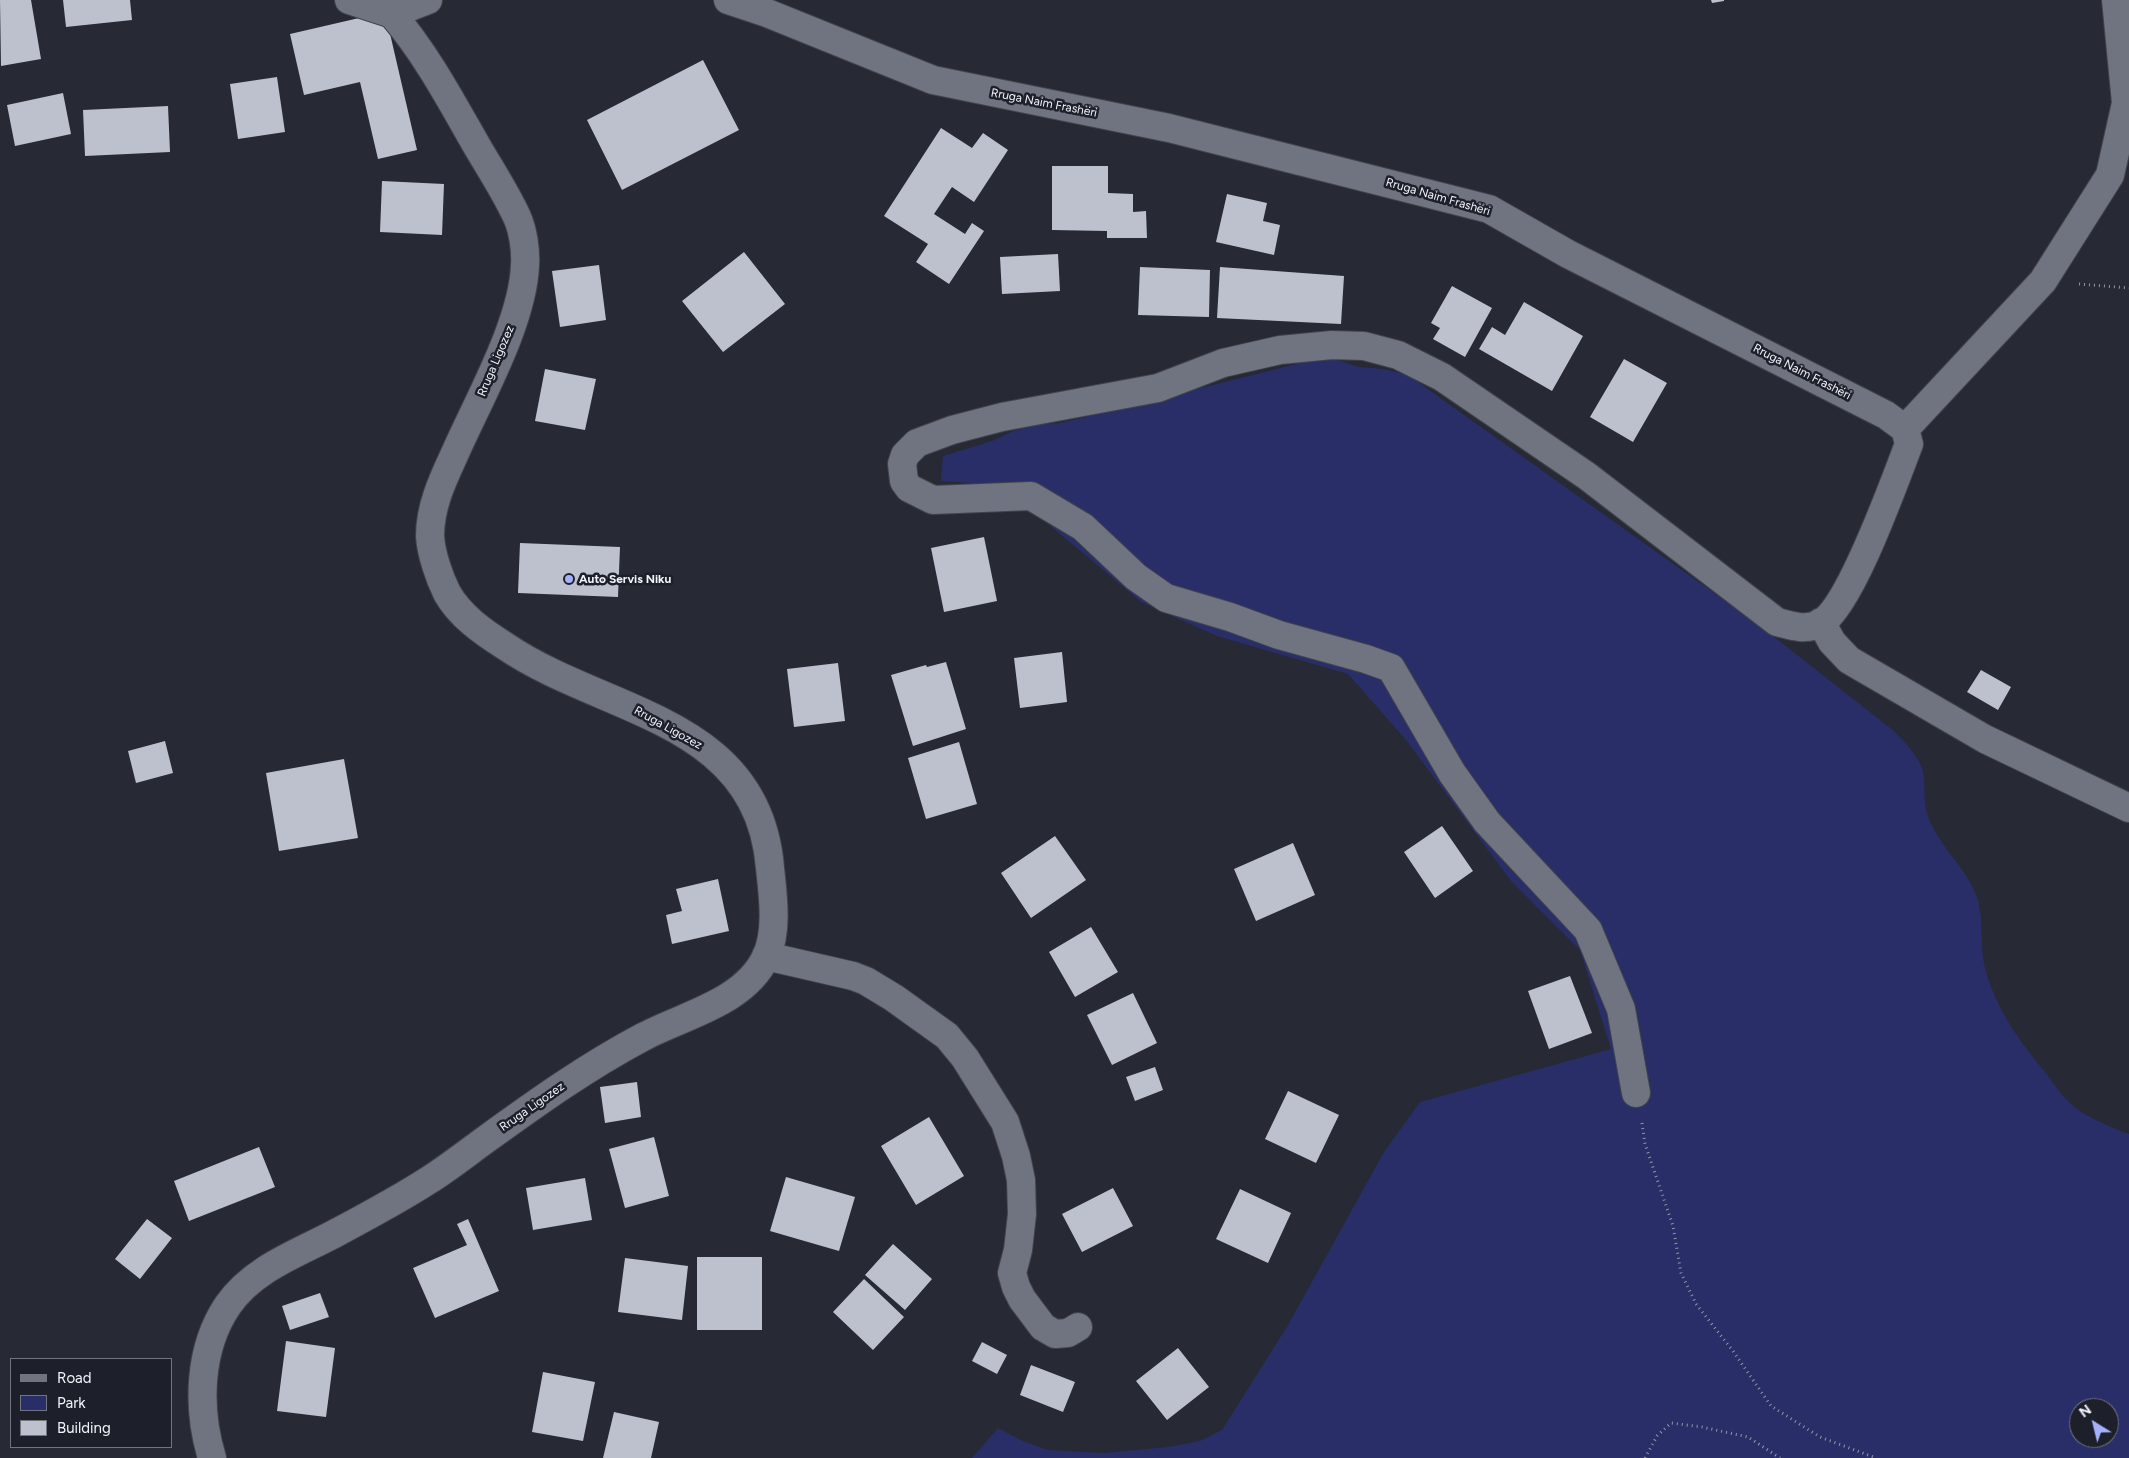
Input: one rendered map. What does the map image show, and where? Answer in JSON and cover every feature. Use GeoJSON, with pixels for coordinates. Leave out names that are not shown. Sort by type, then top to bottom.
{"type":"FeatureCollection","features":[{"type":"Feature","properties":{"kind":"street"},"geometry":{"type":"LineString","coordinates":[[348,0],[392,14],[428,0]]}},
{"type":"Feature","properties":{"kind":"street","name":"Rruga Naim Frashëri"},"geometry":{"type":"LineString","coordinates":[[728,0],[767,13],[933,80],[1169,128],[1489,209],[1568,254],[1886,415],[1905,429]]}},
{"type":"Feature","properties":{"kind":"street"},"geometry":{"type":"LineString","coordinates":[[1636,1093],[1621,1009],[1588,930],[1487,822],[1452,773],[1392,668],[1357,656],[1279,635],[1230,617],[1166,598],[1136,577],[1083,527],[1031,496],[933,500],[909,488],[904,481],[902,464],[905,455],[917,443],[952,430],[1002,417],[1158,388],[1223,363],[1280,350],[1332,345],[1364,346],[1398,355],[1442,377],[1587,476],[1777,622],[1801,629],[1822,622],[1838,605],[1866,552],[1909,444],[1905,429],[2043,280],[2110,175],[2126,103],[2116,0]]}},
{"type":"Feature","properties":{"kind":"street","name":"Rruga Ligozez"},"geometry":{"type":"LineString","coordinates":[[212,1458],[204,1433],[202,1384],[210,1338],[229,1303],[255,1276],[283,1259],[374,1213],[434,1177],[558,1089],[644,1037],[732,995],[755,974],[766,956],[772,934],[772,892],[769,853],[762,822],[747,792],[726,764],[695,740],[642,711],[584,688],[544,670],[519,656],[485,633],[464,615],[447,593],[437,567],[430,536],[437,492],[509,333],[519,301],[525,264],[519,222],[436,74],[416,42],[392,14]]}},
{"type":"Feature","properties":{"kind":"street"},"geometry":{"type":"LineString","coordinates":[[1822,622],[1832,642],[1849,660],[1985,739],[2129,808]]}},
{"type":"Feature","properties":{"kind":"street"},"geometry":{"type":"LineString","coordinates":[[766,956],[853,976],[866,981],[894,998],[947,1036],[965,1058],[1005,1122],[1016,1156],[1021,1180],[1022,1214],[1018,1250],[1012,1273],[1016,1287],[1043,1327],[1055,1334],[1068,1333],[1078,1327]]}},
{"type":"Feature","properties":{"kind":"path"},"geometry":{"type":"LineString","coordinates":[[2043,280],[2129,288]]}},
{"type":"Feature","properties":{"kind":"path"},"geometry":{"type":"LineString","coordinates":[[1636,1093],[1645,1144],[1673,1226],[1681,1273],[1696,1304],[1733,1351],[1771,1406],[1820,1437],[1876,1458]]}},
{"type":"Feature","properties":{"kind":"path"},"geometry":{"type":"LineString","coordinates":[[1645,1458],[1657,1436],[1671,1423],[1702,1427],[1748,1437],[1780,1458]]}},
{"type":"Feature","properties":{"kind":"green space"},"geometry":{"type":"Polygon","coordinates":[[[1312,360],[1337,360],[1359,367],[1384,369],[1408,375],[1759,625],[1894,731],[1921,765],[1927,813],[1934,830],[1974,889],[1980,908],[1986,972],[2003,1013],[2026,1048],[2069,1102],[2089,1116],[2129,1134],[2129,1458],[972,1458],[998,1428],[1025,1442],[1048,1450],[1103,1453],[1168,1447],[1200,1441],[1222,1430],[1288,1325],[1384,1152],[1420,1102],[1611,1049],[1580,950],[1511,881],[1406,740],[1348,674],[1217,636],[1141,602],[1002,485],[941,481],[943,456],[992,441],[1013,431],[1037,424],[1059,423],[1312,360]]]}},
{"type":"Feature","properties":{"kind":"building"},"geometry":{"type":"Polygon","coordinates":[[[0,0],[31,0],[41,59],[1,66],[0,0]]]}},
{"type":"Feature","properties":{"kind":"building"},"geometry":{"type":"Polygon","coordinates":[[[63,0],[130,0],[132,20],[66,27],[63,0]]]}},
{"type":"Feature","properties":{"kind":"building"},"geometry":{"type":"Polygon","coordinates":[[[1711,0],[1724,0],[1724,1],[1712,3],[1711,0]]]}},
{"type":"Feature","properties":{"kind":"building"},"geometry":{"type":"Polygon","coordinates":[[[385,12],[417,150],[378,159],[360,82],[304,95],[290,34],[385,12]]]}},
{"type":"Feature","properties":{"kind":"building"},"geometry":{"type":"Polygon","coordinates":[[[703,60],[739,130],[622,190],[587,120],[703,60]]]}},
{"type":"Feature","properties":{"kind":"building"},"geometry":{"type":"Polygon","coordinates":[[[277,77],[285,132],[238,139],[230,84],[277,77]]]}},
{"type":"Feature","properties":{"kind":"building"},"geometry":{"type":"Polygon","coordinates":[[[63,93],[71,134],[15,146],[7,105],[63,93]]]}},
{"type":"Feature","properties":{"kind":"building"},"geometry":{"type":"Polygon","coordinates":[[[168,106],[170,152],[85,156],[83,110],[168,106]]]}},
{"type":"Feature","properties":{"kind":"building"},"geometry":{"type":"Polygon","coordinates":[[[941,128],[972,148],[983,133],[1008,150],[974,202],[952,187],[934,214],[965,234],[972,223],[984,231],[949,284],[916,262],[928,244],[884,216],[941,128]]]}},
{"type":"Feature","properties":{"kind":"building"},"geometry":{"type":"Polygon","coordinates":[[[1052,166],[1108,166],[1108,193],[1133,194],[1133,212],[1146,211],[1147,238],[1107,238],[1107,231],[1052,230],[1052,166]]]}},
{"type":"Feature","properties":{"kind":"building"},"geometry":{"type":"Polygon","coordinates":[[[382,181],[444,184],[442,235],[380,232],[382,181]]]}},
{"type":"Feature","properties":{"kind":"building"},"geometry":{"type":"Polygon","coordinates":[[[1227,194],[1267,203],[1263,221],[1280,225],[1274,255],[1216,242],[1227,194]]]}},
{"type":"Feature","properties":{"kind":"building"},"geometry":{"type":"Polygon","coordinates":[[[744,252],[785,304],[723,352],[682,301],[744,252]]]}},
{"type":"Feature","properties":{"kind":"building"},"geometry":{"type":"Polygon","coordinates":[[[1058,254],[1060,291],[1002,294],[1000,257],[1058,254]]]}},
{"type":"Feature","properties":{"kind":"building"},"geometry":{"type":"Polygon","coordinates":[[[599,265],[606,320],[560,327],[552,271],[599,265]]]}},
{"type":"Feature","properties":{"kind":"building"},"geometry":{"type":"Polygon","coordinates":[[[1140,267],[1210,270],[1209,317],[1138,315],[1140,267]]]}},
{"type":"Feature","properties":{"kind":"building"},"geometry":{"type":"Polygon","coordinates":[[[1220,267],[1344,276],[1341,324],[1217,318],[1220,267]]]}},
{"type":"Feature","properties":{"kind":"building"},"geometry":{"type":"Polygon","coordinates":[[[1452,286],[1492,308],[1465,357],[1433,339],[1440,328],[1431,323],[1452,286]]]}},
{"type":"Feature","properties":{"kind":"building"},"geometry":{"type":"Polygon","coordinates":[[[1524,302],[1583,336],[1552,391],[1479,349],[1492,327],[1505,335],[1524,302]]]}},
{"type":"Feature","properties":{"kind":"building"},"geometry":{"type":"Polygon","coordinates":[[[1624,359],[1667,383],[1633,442],[1590,417],[1624,359]]]}},
{"type":"Feature","properties":{"kind":"building"},"geometry":{"type":"Polygon","coordinates":[[[545,369],[596,379],[585,430],[535,421],[545,369]]]}},
{"type":"Feature","properties":{"kind":"building"},"geometry":{"type":"Polygon","coordinates":[[[984,537],[997,601],[944,612],[931,548],[984,537]]]}},
{"type":"Feature","properties":{"kind":"building","name":"Auto Servis Niku"},"geometry":{"type":"Polygon","coordinates":[[[520,543],[620,547],[618,597],[518,593],[520,543]]]}},
{"type":"Feature","properties":{"kind":"building"},"geometry":{"type":"Polygon","coordinates":[[[1062,652],[1067,702],[1020,708],[1014,658],[1062,652]]]}},
{"type":"Feature","properties":{"kind":"building"},"geometry":{"type":"Polygon","coordinates":[[[946,662],[966,729],[913,746],[891,675],[926,665],[927,667],[946,662]]]}},
{"type":"Feature","properties":{"kind":"building"},"geometry":{"type":"Polygon","coordinates":[[[838,663],[845,721],[794,727],[787,669],[838,663]]]}},
{"type":"Feature","properties":{"kind":"building"},"geometry":{"type":"Polygon","coordinates":[[[1981,670],[2011,687],[1998,710],[1967,692],[1981,670]]]}},
{"type":"Feature","properties":{"kind":"building"},"geometry":{"type":"Polygon","coordinates":[[[165,741],[173,773],[136,783],[128,751],[165,741]]]}},
{"type":"Feature","properties":{"kind":"building"},"geometry":{"type":"Polygon","coordinates":[[[959,742],[977,804],[926,819],[908,758],[959,742]]]}},
{"type":"Feature","properties":{"kind":"building"},"geometry":{"type":"Polygon","coordinates":[[[344,759],[358,838],[279,851],[266,773],[344,759]]]}},
{"type":"Feature","properties":{"kind":"building"},"geometry":{"type":"Polygon","coordinates":[[[1442,826],[1473,871],[1435,898],[1404,852],[1442,826]]]}},
{"type":"Feature","properties":{"kind":"building"},"geometry":{"type":"Polygon","coordinates":[[[1055,836],[1086,880],[1031,918],[1001,873],[1055,836]]]}},
{"type":"Feature","properties":{"kind":"building"},"geometry":{"type":"Polygon","coordinates":[[[1293,843],[1315,895],[1256,921],[1234,869],[1293,843]]]}},
{"type":"Feature","properties":{"kind":"building"},"geometry":{"type":"Polygon","coordinates":[[[718,879],[729,931],[672,944],[666,915],[682,911],[676,889],[718,879]]]}},
{"type":"Feature","properties":{"kind":"building"},"geometry":{"type":"Polygon","coordinates":[[[1091,927],[1118,972],[1075,997],[1049,952],[1091,927]]]}},
{"type":"Feature","properties":{"kind":"building"},"geometry":{"type":"Polygon","coordinates":[[[1570,976],[1592,1033],[1549,1049],[1528,991],[1570,976]]]}},
{"type":"Feature","properties":{"kind":"building"},"geometry":{"type":"Polygon","coordinates":[[[1133,993],[1157,1043],[1112,1065],[1087,1015],[1133,993]]]}},
{"type":"Feature","properties":{"kind":"building"},"geometry":{"type":"Polygon","coordinates":[[[1155,1067],[1163,1090],[1135,1101],[1126,1077],[1155,1067]]]}},
{"type":"Feature","properties":{"kind":"building"},"geometry":{"type":"Polygon","coordinates":[[[637,1082],[641,1117],[605,1123],[600,1087],[637,1082]]]}},
{"type":"Feature","properties":{"kind":"building"},"geometry":{"type":"Polygon","coordinates":[[[1288,1091],[1339,1115],[1316,1163],[1265,1139],[1288,1091]]]}},
{"type":"Feature","properties":{"kind":"building"},"geometry":{"type":"Polygon","coordinates":[[[929,1117],[964,1176],[916,1205],[881,1146],[929,1117]]]}},
{"type":"Feature","properties":{"kind":"building"},"geometry":{"type":"Polygon","coordinates":[[[654,1137],[669,1196],[625,1208],[609,1149],[654,1137]]]}},
{"type":"Feature","properties":{"kind":"building"},"geometry":{"type":"Polygon","coordinates":[[[259,1147],[275,1187],[189,1221],[174,1181],[259,1147]]]}},
{"type":"Feature","properties":{"kind":"building"},"geometry":{"type":"Polygon","coordinates":[[[786,1177],[855,1197],[839,1251],[770,1231],[786,1177]]]}},
{"type":"Feature","properties":{"kind":"building"},"geometry":{"type":"Polygon","coordinates":[[[585,1178],[592,1220],[533,1230],[526,1188],[585,1178]]]}},
{"type":"Feature","properties":{"kind":"building"},"geometry":{"type":"Polygon","coordinates":[[[1113,1188],[1133,1226],[1082,1252],[1062,1214],[1113,1188]]]}},
{"type":"Feature","properties":{"kind":"building"},"geometry":{"type":"Polygon","coordinates":[[[1240,1189],[1291,1213],[1268,1263],[1216,1239],[1240,1189]]]}},
{"type":"Feature","properties":{"kind":"building"},"geometry":{"type":"Polygon","coordinates":[[[147,1219],[172,1238],[140,1279],[115,1259],[147,1219]]]}},
{"type":"Feature","properties":{"kind":"building"},"geometry":{"type":"Polygon","coordinates":[[[468,1219],[499,1291],[435,1318],[413,1268],[467,1245],[457,1224],[468,1219]]]}},
{"type":"Feature","properties":{"kind":"building"},"geometry":{"type":"Polygon","coordinates":[[[893,1244],[932,1279],[905,1310],[865,1275],[893,1244]]]}},
{"type":"Feature","properties":{"kind":"building"},"geometry":{"type":"Polygon","coordinates":[[[697,1257],[762,1257],[762,1330],[697,1330],[697,1257]]]}},
{"type":"Feature","properties":{"kind":"building"},"geometry":{"type":"Polygon","coordinates":[[[625,1258],[688,1266],[682,1320],[618,1312],[625,1258]]]}},
{"type":"Feature","properties":{"kind":"building"},"geometry":{"type":"Polygon","coordinates":[[[864,1279],[904,1317],[873,1350],[833,1312],[864,1279]]]}},
{"type":"Feature","properties":{"kind":"building"},"geometry":{"type":"Polygon","coordinates":[[[320,1293],[329,1317],[290,1330],[282,1306],[320,1293]]]}},
{"type":"Feature","properties":{"kind":"building"},"geometry":{"type":"Polygon","coordinates":[[[286,1341],[335,1348],[326,1417],[277,1411],[286,1341]]]}},
{"type":"Feature","properties":{"kind":"building"},"geometry":{"type":"Polygon","coordinates":[[[982,1342],[1007,1355],[997,1374],[972,1361],[982,1342]]]}},
{"type":"Feature","properties":{"kind":"building"},"geometry":{"type":"Polygon","coordinates":[[[1178,1348],[1209,1387],[1167,1420],[1136,1381],[1178,1348]]]}},
{"type":"Feature","properties":{"kind":"building"},"geometry":{"type":"Polygon","coordinates":[[[1031,1365],[1075,1382],[1063,1412],[1020,1395],[1031,1365]]]}},
{"type":"Feature","properties":{"kind":"building"},"geometry":{"type":"Polygon","coordinates":[[[543,1372],[595,1382],[583,1441],[532,1432],[543,1372]]]}},
{"type":"Feature","properties":{"kind":"building"},"geometry":{"type":"Polygon","coordinates":[[[614,1412],[659,1422],[651,1458],[603,1458],[614,1412]]]}},
{"type":"Feature","properties":{"kind":"place","name":"Auto Servis Niku"},"geometry":{"type":"Point","coordinates":[569,579]}}]}
